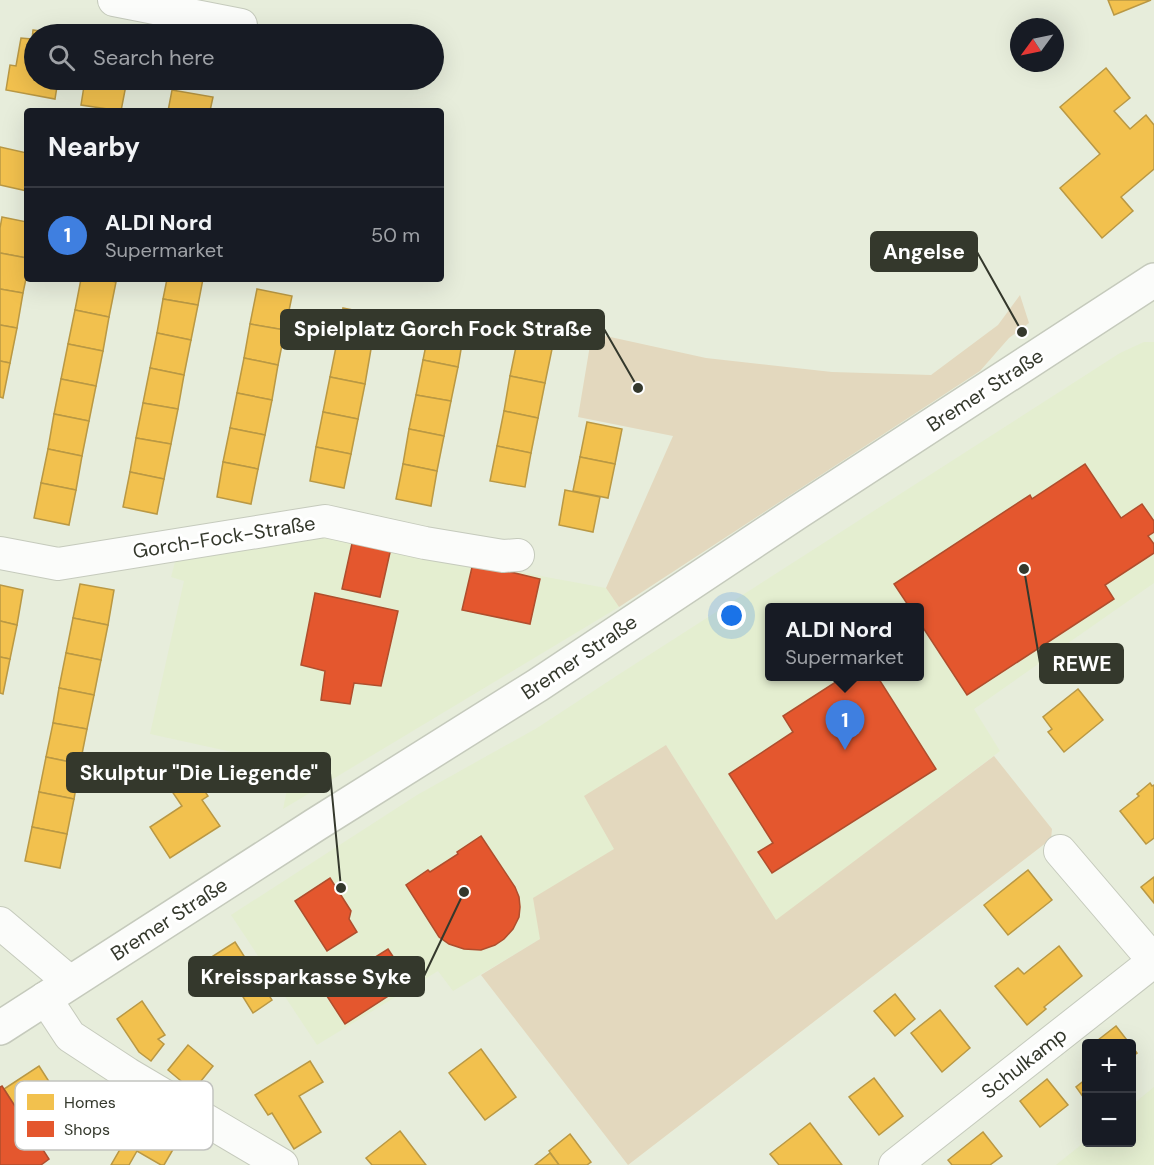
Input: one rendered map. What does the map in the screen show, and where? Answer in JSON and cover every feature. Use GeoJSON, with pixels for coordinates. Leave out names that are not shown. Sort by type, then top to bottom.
{"type":"FeatureCollection","features":[{"type":"Feature","properties":{"kind":"main road","name":"Bremer Straße"},"geometry":{"type":"LineString","coordinates":[[0,1028],[315,825],[538,685],[798,512],[1140,305],[1154,280]]}},
{"type":"Feature","properties":{"kind":"street"},"geometry":{"type":"LineString","coordinates":[[114,0],[236,24]]}},
{"type":"Feature","properties":{"kind":"street","name":"Gorch-Fock-Straße"},"geometry":{"type":"LineString","coordinates":[[0,553],[57,564],[326,521],[425,543],[503,556],[518,555]]}},
{"type":"Feature","properties":{"kind":"street","name":"Schulkamp"},"geometry":{"type":"LineString","coordinates":[[895,1165],[1154,961],[1060,851]]}},
{"type":"Feature","properties":{"kind":"street"},"geometry":{"type":"LineString","coordinates":[[0,923],[58,990],[70,1036],[140,1081]]}},
{"type":"Feature","properties":{"kind":"street"},"geometry":{"type":"LineString","coordinates":[[213,1124],[282,1165]]}},
{"type":"Feature","properties":{"kind":"shaded area"},"geometry":{"type":"Polygon","coordinates":[[[1020,295],[1029,323],[1009,338],[980,371],[619,607],[606,588],[673,436],[578,417],[592,333],[706,358],[832,372],[931,375],[998,325],[1020,295]]]}},
{"type":"Feature","properties":{"kind":"shaded area"},"geometry":{"type":"Polygon","coordinates":[[[1144,342],[1154,342],[1154,583],[974,709],[1000,751],[776,921],[666,745],[614,849],[540,939],[453,991],[438,971],[317,1045],[231,915],[417,795],[537,728],[1120,353],[1144,342]]]}},
{"type":"Feature","properties":{"kind":"shaded area"},"geometry":{"type":"Polygon","coordinates":[[[322,530],[606,588],[619,607],[283,809],[292,765],[150,734],[184,581],[171,577],[176,558],[322,530]]]}},
{"type":"Feature","properties":{"kind":"shaded area"},"geometry":{"type":"Polygon","coordinates":[[[666,745],[776,920],[994,756],[1052,829],[1051,839],[628,1165],[481,975],[540,939],[533,898],[614,849],[584,796],[666,745]]]}},
{"type":"Feature","properties":{"kind":"shaded area"},"geometry":{"type":"Polygon","coordinates":[[[1154,1087],[1154,1165],[1056,1165],[1082,1144],[1082,1147],[1136,1147],[1136,1102],[1154,1087]]]}},
{"type":"Feature","properties":{"kind":"building: Homes"},"geometry":{"type":"Polygon","coordinates":[[[1108,0],[1151,0],[1114,15],[1108,0]]]}},
{"type":"Feature","properties":{"kind":"building: Homes"},"geometry":{"type":"Polygon","coordinates":[[[21,38],[24,38],[24,90],[56,90],[55,99],[6,90],[10,65],[16,66],[21,38]]]}},
{"type":"Feature","properties":{"kind":"building: Homes"},"geometry":{"type":"Polygon","coordinates":[[[1106,68],[1130,98],[1114,111],[1130,129],[1146,115],[1154,125],[1154,169],[1121,197],[1133,211],[1102,238],[1060,188],[1100,154],[1060,107],[1106,68]]]}},
{"type":"Feature","properties":{"kind":"building: Homes"},"geometry":{"type":"Polygon","coordinates":[[[83,90],[125,90],[122,108],[81,105],[83,90]]]}},
{"type":"Feature","properties":{"kind":"building: Homes"},"geometry":{"type":"Polygon","coordinates":[[[172,90],[213,97],[211,108],[169,108],[172,90]]]}},
{"type":"Feature","properties":{"kind":"building: Homes"},"geometry":{"type":"Polygon","coordinates":[[[0,147],[24,152],[24,190],[0,185],[0,147]]]}},
{"type":"Feature","properties":{"kind":"building: Homes"},"geometry":{"type":"Polygon","coordinates":[[[2,217],[24,221],[24,257],[0,253],[2,217]]]}},
{"type":"Feature","properties":{"kind":"building: Homes"},"geometry":{"type":"Polygon","coordinates":[[[0,253],[24,257],[25,282],[23,293],[0,289],[0,253]]]}},
{"type":"Feature","properties":{"kind":"building: Homes"},"geometry":{"type":"Polygon","coordinates":[[[80,282],[116,282],[109,317],[75,310],[80,282]]]}},
{"type":"Feature","properties":{"kind":"building: Homes"},"geometry":{"type":"Polygon","coordinates":[[[166,282],[202,282],[198,305],[163,299],[166,282]]]}},
{"type":"Feature","properties":{"kind":"building: Homes"},"geometry":{"type":"Polygon","coordinates":[[[0,289],[23,293],[17,328],[0,325],[0,289]]]}},
{"type":"Feature","properties":{"kind":"building: Homes"},"geometry":{"type":"Polygon","coordinates":[[[257,289],[292,296],[285,330],[250,324],[257,289]]]}},
{"type":"Feature","properties":{"kind":"building: Homes"},"geometry":{"type":"Polygon","coordinates":[[[163,299],[198,305],[191,340],[157,333],[163,299]]]}},
{"type":"Feature","properties":{"kind":"building: Homes"},"geometry":{"type":"Polygon","coordinates":[[[343,308],[378,315],[371,349],[337,342],[343,308]]]}},
{"type":"Feature","properties":{"kind":"building: Homes"},"geometry":{"type":"Polygon","coordinates":[[[75,310],[109,317],[103,351],[68,344],[75,310]]]}},
{"type":"Feature","properties":{"kind":"building: Homes"},"geometry":{"type":"Polygon","coordinates":[[[250,324],[285,330],[278,365],[244,358],[250,324]]]}},
{"type":"Feature","properties":{"kind":"building: Homes"},"geometry":{"type":"Polygon","coordinates":[[[0,325],[17,328],[10,363],[0,361],[0,325]]]}},
{"type":"Feature","properties":{"kind":"building: Homes"},"geometry":{"type":"Polygon","coordinates":[[[430,325],[464,332],[458,367],[423,360],[430,325]]]}},
{"type":"Feature","properties":{"kind":"building: Homes"},"geometry":{"type":"Polygon","coordinates":[[[157,333],[191,340],[184,375],[150,368],[157,333]]]}},
{"type":"Feature","properties":{"kind":"building: Homes"},"geometry":{"type":"Polygon","coordinates":[[[337,342],[371,349],[365,384],[330,377],[337,342]]]}},
{"type":"Feature","properties":{"kind":"building: Homes"},"geometry":{"type":"Polygon","coordinates":[[[517,342],[552,349],[545,383],[510,376],[517,342]]]}},
{"type":"Feature","properties":{"kind":"building: Homes"},"geometry":{"type":"Polygon","coordinates":[[[68,344],[103,351],[96,386],[61,379],[68,344]]]}},
{"type":"Feature","properties":{"kind":"building: Homes"},"geometry":{"type":"Polygon","coordinates":[[[244,358],[278,365],[272,400],[237,393],[244,358]]]}},
{"type":"Feature","properties":{"kind":"building: Homes"},"geometry":{"type":"Polygon","coordinates":[[[423,360],[458,367],[451,401],[416,395],[423,360]]]}},
{"type":"Feature","properties":{"kind":"building: Homes"},"geometry":{"type":"Polygon","coordinates":[[[0,361],[10,363],[3,398],[0,397],[0,361]]]}},
{"type":"Feature","properties":{"kind":"building: Homes"},"geometry":{"type":"Polygon","coordinates":[[[150,368],[184,375],[178,409],[143,403],[150,368]]]}},
{"type":"Feature","properties":{"kind":"building: Homes"},"geometry":{"type":"Polygon","coordinates":[[[510,376],[545,383],[538,418],[504,411],[510,376]]]}},
{"type":"Feature","properties":{"kind":"building: Homes"},"geometry":{"type":"Polygon","coordinates":[[[330,377],[365,384],[358,419],[323,412],[330,377]]]}},
{"type":"Feature","properties":{"kind":"building: Homes"},"geometry":{"type":"Polygon","coordinates":[[[61,379],[96,386],[89,421],[54,414],[61,379]]]}},
{"type":"Feature","properties":{"kind":"building: Homes"},"geometry":{"type":"Polygon","coordinates":[[[237,393],[272,400],[265,435],[230,428],[237,393]]]}},
{"type":"Feature","properties":{"kind":"building: Homes"},"geometry":{"type":"Polygon","coordinates":[[[416,395],[451,401],[444,436],[409,429],[416,395]]]}},
{"type":"Feature","properties":{"kind":"building: Homes"},"geometry":{"type":"Polygon","coordinates":[[[143,403],[178,409],[171,444],[136,438],[143,403]]]}},
{"type":"Feature","properties":{"kind":"building: Homes"},"geometry":{"type":"Polygon","coordinates":[[[504,411],[538,418],[531,453],[497,446],[504,411]]]}},
{"type":"Feature","properties":{"kind":"building: Homes"},"geometry":{"type":"Polygon","coordinates":[[[323,412],[358,419],[351,454],[316,447],[323,412]]]}},
{"type":"Feature","properties":{"kind":"building: Homes"},"geometry":{"type":"Polygon","coordinates":[[[54,414],[89,421],[82,456],[48,449],[54,414]]]}},
{"type":"Feature","properties":{"kind":"building: Homes"},"geometry":{"type":"Polygon","coordinates":[[[587,422],[622,429],[615,464],[580,457],[587,422]]]}},
{"type":"Feature","properties":{"kind":"building: Homes"},"geometry":{"type":"Polygon","coordinates":[[[230,428],[265,435],[258,469],[223,462],[230,428]]]}},
{"type":"Feature","properties":{"kind":"building: Homes"},"geometry":{"type":"Polygon","coordinates":[[[409,429],[444,436],[437,471],[403,464],[409,429]]]}},
{"type":"Feature","properties":{"kind":"building: Homes"},"geometry":{"type":"Polygon","coordinates":[[[136,438],[171,444],[164,479],[130,472],[136,438]]]}},
{"type":"Feature","properties":{"kind":"building: Homes"},"geometry":{"type":"Polygon","coordinates":[[[497,446],[531,453],[525,487],[490,481],[497,446]]]}},
{"type":"Feature","properties":{"kind":"building: Homes"},"geometry":{"type":"Polygon","coordinates":[[[316,447],[351,454],[344,488],[310,481],[316,447]]]}},
{"type":"Feature","properties":{"kind":"building: Homes"},"geometry":{"type":"Polygon","coordinates":[[[48,449],[82,456],[76,490],[41,483],[48,449]]]}},
{"type":"Feature","properties":{"kind":"building: Homes"},"geometry":{"type":"Polygon","coordinates":[[[580,457],[615,464],[608,498],[573,491],[580,457]]]}},
{"type":"Feature","properties":{"kind":"building: Homes"},"geometry":{"type":"Polygon","coordinates":[[[223,462],[258,469],[251,504],[217,497],[223,462]]]}},
{"type":"Feature","properties":{"kind":"building: Homes"},"geometry":{"type":"Polygon","coordinates":[[[403,464],[437,471],[431,506],[396,499],[403,464]]]}},
{"type":"Feature","properties":{"kind":"building: Homes"},"geometry":{"type":"Polygon","coordinates":[[[130,472],[164,479],[157,514],[123,507],[130,472]]]}},
{"type":"Feature","properties":{"kind":"building: Homes"},"geometry":{"type":"Polygon","coordinates":[[[41,483],[76,490],[69,525],[34,518],[41,483]]]}},
{"type":"Feature","properties":{"kind":"building: Homes"},"geometry":{"type":"Polygon","coordinates":[[[565,490],[600,497],[593,532],[559,525],[565,490]]]}},
{"type":"Feature","properties":{"kind":"building: Homes"},"geometry":{"type":"Polygon","coordinates":[[[80,584],[114,590],[108,625],[73,618],[80,584]]]}},
{"type":"Feature","properties":{"kind":"building: Homes"},"geometry":{"type":"Polygon","coordinates":[[[0,585],[23,590],[17,625],[0,621],[0,585]]]}},
{"type":"Feature","properties":{"kind":"building: Homes"},"geometry":{"type":"Polygon","coordinates":[[[73,618],[108,625],[101,660],[66,653],[73,618]]]}},
{"type":"Feature","properties":{"kind":"building: Homes"},"geometry":{"type":"Polygon","coordinates":[[[0,621],[17,625],[10,659],[0,657],[0,621]]]}},
{"type":"Feature","properties":{"kind":"building: Homes"},"geometry":{"type":"Polygon","coordinates":[[[66,653],[101,660],[94,695],[59,688],[66,653]]]}},
{"type":"Feature","properties":{"kind":"building: Homes"},"geometry":{"type":"Polygon","coordinates":[[[0,657],[10,659],[3,694],[0,693],[0,657]]]}},
{"type":"Feature","properties":{"kind":"building: Homes"},"geometry":{"type":"Polygon","coordinates":[[[59,688],[94,695],[87,729],[53,723],[59,688]]]}},
{"type":"Feature","properties":{"kind":"building: Homes"},"geometry":{"type":"Polygon","coordinates":[[[1078,689],[1103,720],[1064,752],[1048,732],[1052,729],[1043,717],[1078,689]]]}},
{"type":"Feature","properties":{"kind":"building: Homes"},"geometry":{"type":"Polygon","coordinates":[[[53,723],[87,729],[80,764],[46,757],[53,723]]]}},
{"type":"Feature","properties":{"kind":"building: Homes"},"geometry":{"type":"Polygon","coordinates":[[[46,757],[80,764],[74,799],[39,792],[46,757]]]}},
{"type":"Feature","properties":{"kind":"building: Homes"},"geometry":{"type":"Polygon","coordinates":[[[190,769],[208,796],[202,800],[220,826],[170,858],[150,827],[182,806],[167,784],[190,769]]]}},
{"type":"Feature","properties":{"kind":"building: Homes"},"geometry":{"type":"Polygon","coordinates":[[[1150,783],[1154,785],[1154,838],[1146,844],[1120,811],[1139,796],[1137,794],[1150,783]]]}},
{"type":"Feature","properties":{"kind":"building: Homes"},"geometry":{"type":"Polygon","coordinates":[[[39,792],[74,799],[67,834],[32,827],[39,792]]]}},
{"type":"Feature","properties":{"kind":"building: Homes"},"geometry":{"type":"Polygon","coordinates":[[[32,827],[67,834],[60,868],[25,861],[32,827]]]}},
{"type":"Feature","properties":{"kind":"building: Homes"},"geometry":{"type":"Polygon","coordinates":[[[1028,870],[1052,900],[1008,935],[984,905],[1028,870]]]}},
{"type":"Feature","properties":{"kind":"building: Homes"},"geometry":{"type":"Polygon","coordinates":[[[1154,877],[1154,903],[1141,887],[1154,877]]]}},
{"type":"Feature","properties":{"kind":"building: Homes"},"geometry":{"type":"Polygon","coordinates":[[[235,942],[272,1000],[253,1013],[235,984],[218,995],[199,965],[235,942]]]}},
{"type":"Feature","properties":{"kind":"building: Homes"},"geometry":{"type":"Polygon","coordinates":[[[1059,946],[1082,976],[1044,1007],[1046,1009],[1027,1025],[995,986],[1018,968],[1024,974],[1059,946]]]}},
{"type":"Feature","properties":{"kind":"building: Homes"},"geometry":{"type":"Polygon","coordinates":[[[895,994],[915,1019],[895,1036],[874,1011],[895,994]]]}},
{"type":"Feature","properties":{"kind":"building: Homes"},"geometry":{"type":"Polygon","coordinates":[[[142,1001],[165,1035],[158,1039],[164,1044],[151,1061],[139,1052],[117,1019],[142,1001]]]}},
{"type":"Feature","properties":{"kind":"building: Homes"},"geometry":{"type":"Polygon","coordinates":[[[940,1010],[970,1048],[942,1072],[911,1033],[940,1010]]]}},
{"type":"Feature","properties":{"kind":"building: Homes"},"geometry":{"type":"Polygon","coordinates":[[[1116,1026],[1126,1039],[1099,1039],[1116,1026]]]}},
{"type":"Feature","properties":{"kind":"building: Homes"},"geometry":{"type":"Polygon","coordinates":[[[188,1045],[213,1066],[201,1081],[181,1081],[168,1070],[188,1045]]]}},
{"type":"Feature","properties":{"kind":"building: Homes"},"geometry":{"type":"Polygon","coordinates":[[[481,1049],[516,1097],[485,1120],[449,1073],[481,1049]]]}},
{"type":"Feature","properties":{"kind":"building: Homes"},"geometry":{"type":"Polygon","coordinates":[[[310,1061],[323,1082],[299,1096],[321,1132],[294,1149],[272,1113],[268,1115],[255,1095],[310,1061]]]}},
{"type":"Feature","properties":{"kind":"building: Homes"},"geometry":{"type":"Polygon","coordinates":[[[39,1066],[49,1081],[16,1081],[39,1066]]]}},
{"type":"Feature","properties":{"kind":"building: Homes"},"geometry":{"type":"Polygon","coordinates":[[[874,1078],[903,1116],[879,1135],[849,1097],[874,1078]]]}},
{"type":"Feature","properties":{"kind":"building: Homes"},"geometry":{"type":"Polygon","coordinates":[[[1047,1079],[1068,1105],[1040,1127],[1020,1101],[1047,1079]]]}},
{"type":"Feature","properties":{"kind":"building: Homes"},"geometry":{"type":"Polygon","coordinates":[[[15,1082],[15,1106],[4,1089],[15,1082]]]}},
{"type":"Feature","properties":{"kind":"building: Homes"},"geometry":{"type":"Polygon","coordinates":[[[1082,1082],[1082,1095],[1076,1087],[1082,1082]]]}},
{"type":"Feature","properties":{"kind":"building: Homes"},"geometry":{"type":"Polygon","coordinates":[[[810,1123],[842,1165],[779,1165],[770,1154],[810,1123]]]}},
{"type":"Feature","properties":{"kind":"building: Homes"},"geometry":{"type":"Polygon","coordinates":[[[400,1131],[426,1165],[372,1165],[366,1158],[400,1131]]]}},
{"type":"Feature","properties":{"kind":"building: Homes"},"geometry":{"type":"Polygon","coordinates":[[[983,1132],[1002,1156],[990,1165],[952,1165],[948,1160],[983,1132]]]}},
{"type":"Feature","properties":{"kind":"building: Homes"},"geometry":{"type":"Polygon","coordinates":[[[570,1134],[591,1162],[587,1165],[559,1165],[549,1151],[570,1134]]]}},
{"type":"Feature","properties":{"kind":"building: Homes"},"geometry":{"type":"Polygon","coordinates":[[[120,1150],[173,1150],[164,1165],[137,1151],[129,1165],[111,1165],[120,1150]]]}},
{"type":"Feature","properties":{"kind":"building: Homes"},"geometry":{"type":"Polygon","coordinates":[[[550,1153],[559,1165],[535,1165],[550,1153]]]}},
{"type":"Feature","properties":{"kind":"building: Shops"},"geometry":{"type":"Polygon","coordinates":[[[1085,464],[1121,518],[1142,504],[1154,521],[1154,532],[1148,536],[1154,544],[1154,553],[1105,585],[1114,599],[967,695],[924,629],[924,603],[907,603],[894,584],[1030,495],[1032,499],[1085,464]]]}},
{"type":"Feature","properties":{"kind":"building: Shops"},"geometry":{"type":"Polygon","coordinates":[[[353,539],[391,548],[380,597],[342,589],[353,539]]]}},
{"type":"Feature","properties":{"kind":"building: Shops"},"geometry":{"type":"Polygon","coordinates":[[[473,563],[540,579],[530,624],[462,610],[473,563]]]}},
{"type":"Feature","properties":{"kind":"building: Shops"},"geometry":{"type":"Polygon","coordinates":[[[315,593],[398,611],[381,686],[354,683],[350,704],[321,700],[325,671],[301,665],[315,593]]]}},
{"type":"Feature","properties":{"kind":"building: Shops"},"geometry":{"type":"Polygon","coordinates":[[[837,681],[880,681],[936,769],[772,873],[758,852],[773,843],[729,774],[793,732],[783,716],[837,681]]]}},
{"type":"Feature","properties":{"kind":"building: Shops"},"geometry":{"type":"Polygon","coordinates":[[[481,836],[515,887],[519,897],[519,917],[513,929],[495,945],[481,950],[464,949],[449,944],[439,937],[406,885],[458,854],[457,852],[481,836]]]}},
{"type":"Feature","properties":{"kind":"building: Shops"},"geometry":{"type":"Polygon","coordinates":[[[330,878],[351,911],[349,919],[357,932],[327,951],[295,901],[330,878]]]}},
{"type":"Feature","properties":{"kind":"building: Shops"},"geometry":{"type":"Polygon","coordinates":[[[388,949],[410,982],[345,1024],[323,990],[388,949]]]}},
{"type":"Feature","properties":{"kind":"building: Shops"},"geometry":{"type":"Polygon","coordinates":[[[2,1086],[15,1106],[15,1150],[43,1150],[49,1159],[41,1165],[0,1165],[0,1087],[2,1086]]]}},
{"type":"Feature","properties":{"kind":"place","name":"Angelse"},"geometry":{"type":"Point","coordinates":[1022,332]}},
{"type":"Feature","properties":{"kind":"place","name":"Spielplatz Gorch Fock Straße"},"geometry":{"type":"Point","coordinates":[638,388]}},
{"type":"Feature","properties":{"kind":"place","name":"REWE"},"geometry":{"type":"Point","coordinates":[1024,569]}},
{"type":"Feature","properties":{"kind":"place","name":"ALDI Nord"},"geometry":{"type":"Point","coordinates":[845,750]}},
{"type":"Feature","properties":{"kind":"place","name":"Skulptur \"Die Liegende\""},"geometry":{"type":"Point","coordinates":[341,888]}},
{"type":"Feature","properties":{"kind":"place","name":"Kreissparkasse Syke"},"geometry":{"type":"Point","coordinates":[464,892]}}]}
